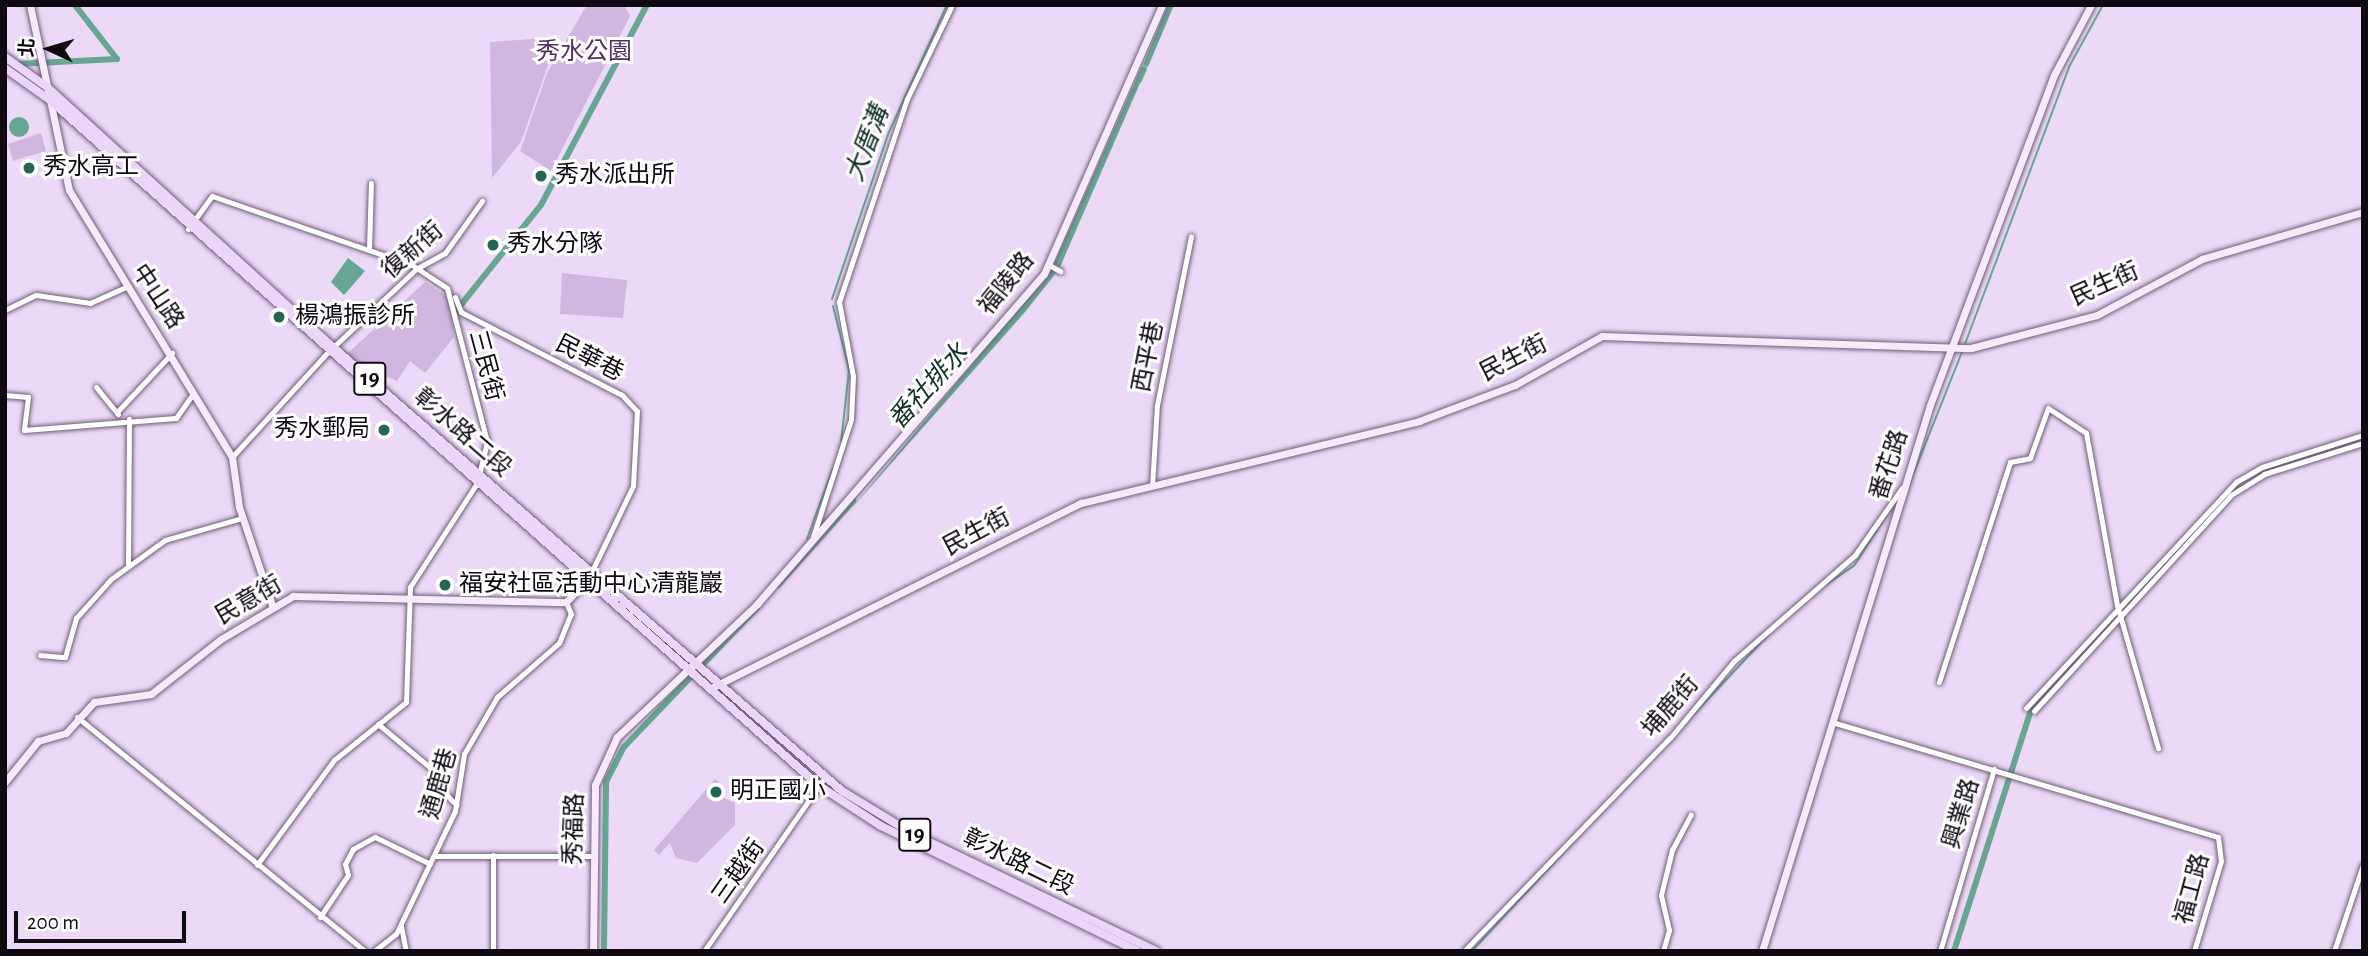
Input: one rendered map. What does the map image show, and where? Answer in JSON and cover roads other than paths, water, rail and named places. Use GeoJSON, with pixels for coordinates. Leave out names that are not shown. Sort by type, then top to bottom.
{"type":"FeatureCollection","features":[{"type":"Feature","properties":{"kind":"main road","name":"19"},"geometry":{"type":"LineString","coordinates":[[5,57],[24,74],[47,87]]}},
{"type":"Feature","properties":{"kind":"main road","name":"19"},"geometry":{"type":"LineString","coordinates":[[5,68],[50,100]]}},
{"type":"Feature","properties":{"kind":"main road","name":"彰水路二段"},"geometry":{"type":"LineString","coordinates":[[47,87],[188,229],[479,479],[822,781],[870,811],[1137,951]]}},
{"type":"Feature","properties":{"kind":"main road","name":"彰水路二段"},"geometry":{"type":"LineString","coordinates":[[50,100],[151,190],[193,220],[331,351]]}},
{"type":"Feature","properties":{"kind":"main road","name":"彰水路二段"},"geometry":{"type":"LineString","coordinates":[[1010,885],[1156,951]]}},
{"type":"Feature","properties":{"kind":"street","name":"中山路"},"geometry":{"type":"LineString","coordinates":[[30,5],[39,64],[47,87],[69,190],[126,287],[172,353],[233,457],[242,518],[272,605]]}},
{"type":"Feature","properties":{"kind":"street"},"geometry":{"type":"LineString","coordinates":[[813,540],[851,419],[853,376],[839,302],[907,99],[952,5]]}},
{"type":"Feature","properties":{"kind":"street","name":"福陵路"},"geometry":{"type":"LineString","coordinates":[[694,668],[813,540],[1049,265],[1162,5]]}},
{"type":"Feature","properties":{"kind":"street","name":"番花路"},"geometry":{"type":"LineString","coordinates":[[1762,951],[1902,488],[2054,75],[2091,5]]}},
{"type":"Feature","properties":{"kind":"street"},"geometry":{"type":"LineString","coordinates":[[369,249],[371,183]]}},
{"type":"Feature","properties":{"kind":"street"},"geometry":{"type":"LineString","coordinates":[[188,229],[212,196],[369,249],[416,269],[453,293]]}},
{"type":"Feature","properties":{"kind":"street","name":"復新街"},"geometry":{"type":"LineString","coordinates":[[233,457],[331,351],[416,269],[445,253],[482,201]]}},
{"type":"Feature","properties":{"kind":"street","name":"民生街"},"geometry":{"type":"LineString","coordinates":[[714,685],[1052,516],[1152,486],[1419,421],[1515,385],[1602,336],[1954,348],[2097,315],[2202,259],[2363,212]]}},
{"type":"Feature","properties":{"kind":"street","name":"西平巷"},"geometry":{"type":"LineString","coordinates":[[1152,486],[1157,405],[1191,236]]}},
{"type":"Feature","properties":{"kind":"street"},"geometry":{"type":"LineString","coordinates":[[1049,265],[1060,271]]}},
{"type":"Feature","properties":{"kind":"street"},"geometry":{"type":"LineString","coordinates":[[5,310],[36,295],[90,303],[126,287]]}},
{"type":"Feature","properties":{"kind":"street","name":"三民街"},"geometry":{"type":"LineString","coordinates":[[409,596],[417,571],[479,479],[486,442],[453,293]]}},
{"type":"Feature","properties":{"kind":"street","name":"民華巷"},"geometry":{"type":"LineString","coordinates":[[453,293],[461,312],[622,395],[638,411],[633,486],[589,577]]}},
{"type":"Feature","properties":{"kind":"street"},"geometry":{"type":"LineString","coordinates":[[117,412],[172,353]]}},
{"type":"Feature","properties":{"kind":"street"},"geometry":{"type":"LineString","coordinates":[[96,387],[125,419],[128,565]]}},
{"type":"Feature","properties":{"kind":"street"},"geometry":{"type":"LineString","coordinates":[[5,395],[28,397],[24,430],[125,419],[176,418],[195,391]]}},
{"type":"Feature","properties":{"kind":"street"},"geometry":{"type":"LineString","coordinates":[[1939,682],[2010,462],[2030,458],[2045,409],[2086,432],[2119,609],[2158,748]]}},
{"type":"Feature","properties":{"kind":"street"},"geometry":{"type":"LineString","coordinates":[[2026,708],[2242,477],[2363,435]]}},
{"type":"Feature","properties":{"kind":"street"},"geometry":{"type":"LineString","coordinates":[[2034,711],[2119,609],[2241,487],[2363,443]]}},
{"type":"Feature","properties":{"kind":"street","name":"埔鹿街"},"geometry":{"type":"LineString","coordinates":[[1464,951],[1670,738],[1734,661],[1855,555],[1902,488]]}},
{"type":"Feature","properties":{"kind":"street"},"geometry":{"type":"LineString","coordinates":[[40,655],[65,657],[75,641],[73,622],[128,565],[183,530],[242,518]]}},
{"type":"Feature","properties":{"kind":"street"},"geometry":{"type":"LineString","coordinates":[[566,602],[589,577]]}},
{"type":"Feature","properties":{"kind":"street","name":"民意街"},"geometry":{"type":"LineString","coordinates":[[5,782],[8,773],[38,741],[66,733],[77,717],[103,698],[151,694],[272,605],[309,592],[566,602]]}},
{"type":"Feature","properties":{"kind":"street"},"geometry":{"type":"LineString","coordinates":[[257,865],[312,784],[407,702],[409,596]]}},
{"type":"Feature","properties":{"kind":"street","name":"通鹿巷"},"geometry":{"type":"LineString","coordinates":[[374,951],[401,926],[434,856],[457,805],[464,754],[497,697],[559,643],[571,614],[566,602]]}},
{"type":"Feature","properties":{"kind":"street","name":"秀福路"},"geometry":{"type":"LineString","coordinates":[[593,951],[594,785],[603,762],[651,702],[694,668]]}},
{"type":"Feature","properties":{"kind":"street"},"geometry":{"type":"LineString","coordinates":[[77,717],[365,951]]}},
{"type":"Feature","properties":{"kind":"street","name":"興業路"},"geometry":{"type":"LineString","coordinates":[[1832,722],[1994,769],[1940,951]]}},
{"type":"Feature","properties":{"kind":"street"},"geometry":{"type":"LineString","coordinates":[[379,724],[433,770],[435,784],[457,805]]}},
{"type":"Feature","properties":{"kind":"street","name":"福工路"},"geometry":{"type":"LineString","coordinates":[[1994,769],[2218,837],[2221,861],[2194,951]]}},
{"type":"Feature","properties":{"kind":"street","name":"三越街"},"geometry":{"type":"LineString","coordinates":[[704,951],[822,781]]}},
{"type":"Feature","properties":{"kind":"street"},"geometry":{"type":"LineString","coordinates":[[1663,951],[1669,930],[1661,895],[1672,850],[1691,815]]}},
{"type":"Feature","properties":{"kind":"street"},"geometry":{"type":"LineString","coordinates":[[320,917],[348,875],[345,864],[353,849],[375,837],[430,864]]}},
{"type":"Feature","properties":{"kind":"street"},"geometry":{"type":"LineString","coordinates":[[493,855],[493,951]]}},
{"type":"Feature","properties":{"kind":"street"},"geometry":{"type":"LineString","coordinates":[[434,856],[593,856]]}},
{"type":"Feature","properties":{"kind":"street"},"geometry":{"type":"LineString","coordinates":[[2334,951],[2363,865]]}},
{"type":"Feature","properties":{"kind":"street"},"geometry":{"type":"LineString","coordinates":[[401,926],[406,951]]}},
{"type":"Feature","properties":{"kind":"waterway"},"geometry":{"type":"LineString","coordinates":[[16,64],[117,59],[75,5]]}},
{"type":"Feature","properties":{"kind":"waterway"},"geometry":{"type":"LineString","coordinates":[[460,306],[541,205],[647,5]]}},
{"type":"Feature","properties":{"kind":"waterway","name":"大厝溝"},"geometry":{"type":"LineString","coordinates":[[832,299],[889,132],[947,5]]}},
{"type":"Feature","properties":{"kind":"waterway"},"geometry":{"type":"LineString","coordinates":[[1965,344],[2069,67],[2103,5]]}},
{"type":"Feature","properties":{"kind":"waterway","name":"番社排水"},"geometry":{"type":"LineString","coordinates":[[1139,80],[1144,69]]}},
{"type":"Feature","properties":{"kind":"waterway","name":"大厝溝"},"geometry":{"type":"LineString","coordinates":[[833,306],[849,370],[841,442]]}},
{"type":"Feature","properties":{"kind":"waterway"},"geometry":{"type":"LineString","coordinates":[[1907,490],[1963,349]]}},
{"type":"Feature","properties":{"kind":"waterway"},"geometry":{"type":"LineString","coordinates":[[2257,473],[2363,440]]}},
{"type":"Feature","properties":{"kind":"waterway","name":"大厝溝"},"geometry":{"type":"LineString","coordinates":[[807,539],[833,468]]}},
{"type":"Feature","properties":{"kind":"waterway","name":"番社排水"},"geometry":{"type":"LineString","coordinates":[[778,585],[853,501]]}},
{"type":"Feature","properties":{"kind":"waterway"},"geometry":{"type":"LineString","coordinates":[[1821,588],[1854,566],[1890,510]]}},
{"type":"Feature","properties":{"kind":"waterway"},"geometry":{"type":"LineString","coordinates":[[2121,612],[2183,543]]}},
{"type":"Feature","properties":{"kind":"waterway"},"geometry":{"type":"LineString","coordinates":[[604,951],[606,782],[624,747],[757,608]]}},
{"type":"Feature","properties":{"kind":"waterway"},"geometry":{"type":"LineString","coordinates":[[1954,951],[2032,707],[2113,620]]}},
{"type":"Feature","properties":{"kind":"waterway"},"geometry":{"type":"LineString","coordinates":[[1623,790],[1769,634]]}},
{"type":"Feature","properties":{"kind":"waterway"},"geometry":{"type":"LineString","coordinates":[[1472,951],[1575,840]]}},
{"type":"Feature","properties":{"kind":"place","name":"秀水高工"},"geometry":{"type":"Point","coordinates":[29,168]}},
{"type":"Feature","properties":{"kind":"place","name":"秀水派出所"},"geometry":{"type":"Point","coordinates":[541,176]}},
{"type":"Feature","properties":{"kind":"place","name":"秀水分隊"},"geometry":{"type":"Point","coordinates":[493,245]}},
{"type":"Feature","properties":{"kind":"place","name":"楊鴻振診所"},"geometry":{"type":"Point","coordinates":[279,317]}},
{"type":"Feature","properties":{"kind":"place","name":"秀水郵局"},"geometry":{"type":"Point","coordinates":[384,430]}},
{"type":"Feature","properties":{"kind":"place","name":"福安社區活動中心清龍巖"},"geometry":{"type":"Point","coordinates":[445,585]}},
{"type":"Feature","properties":{"kind":"place","name":"明正國小"},"geometry":{"type":"Point","coordinates":[716,792]}},
{"type":"Feature","properties":{"kind":"park label","name":"秀水公園"},"geometry":{"type":"Point","coordinates":[584,53]}}]}
